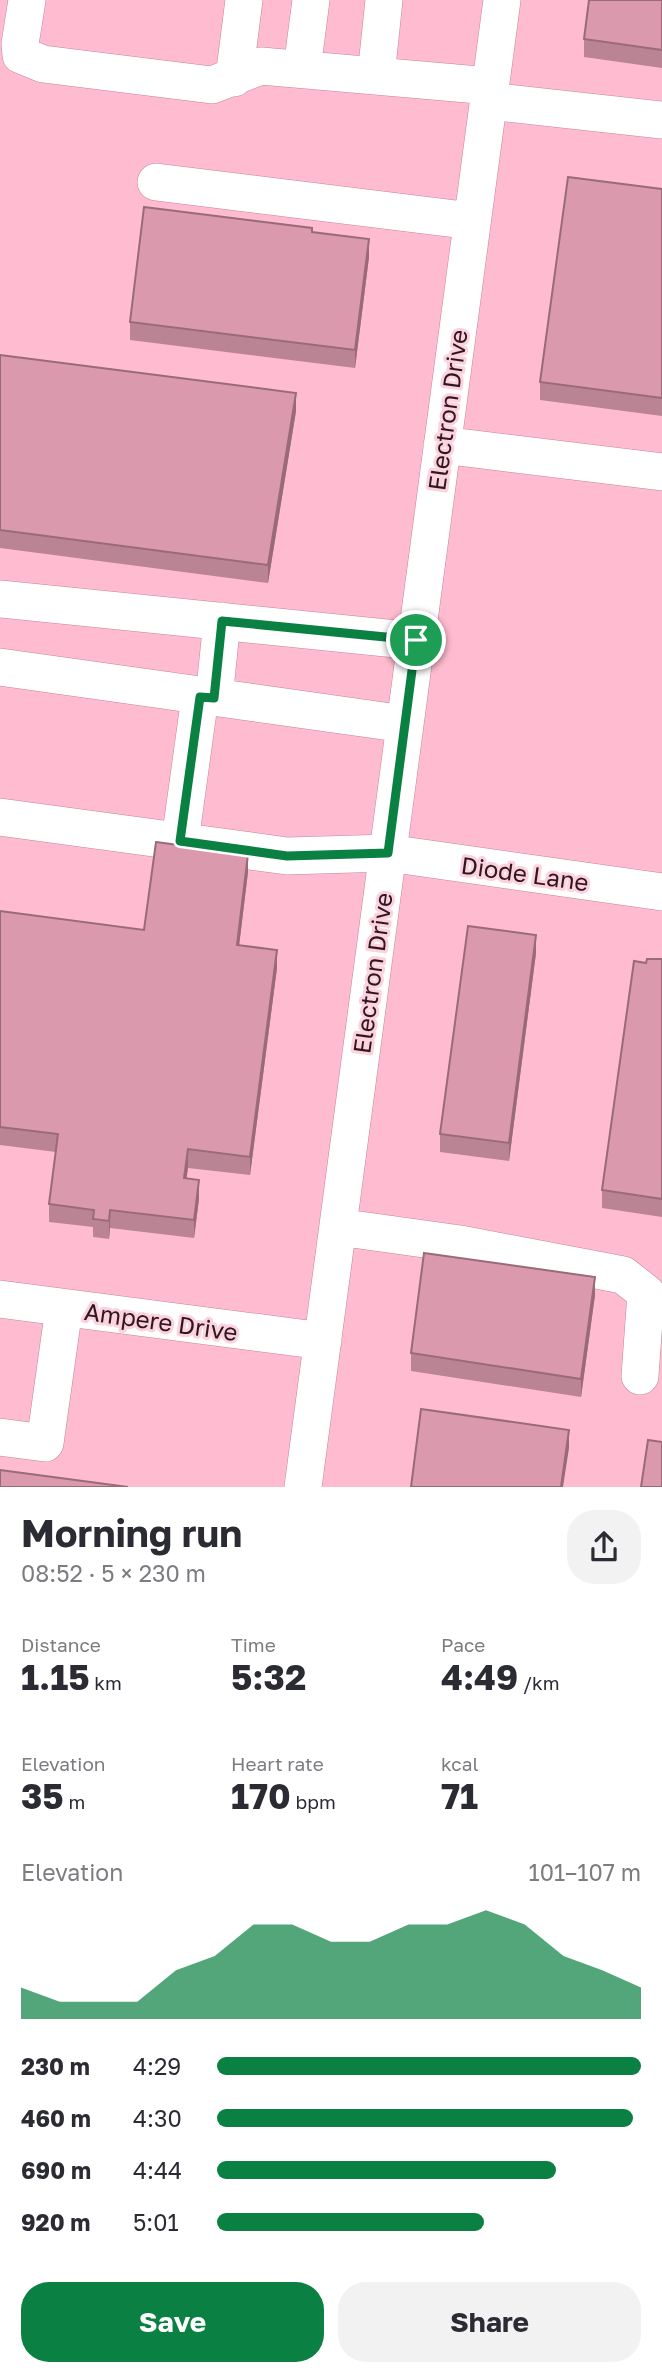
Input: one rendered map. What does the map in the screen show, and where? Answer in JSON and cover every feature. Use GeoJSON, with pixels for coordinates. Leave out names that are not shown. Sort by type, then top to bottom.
{"type":"FeatureCollection","features":[{"type":"Feature","properties":{"kind":"street"},"geometry":{"type":"LineString","coordinates":[[27,0],[20,44],[22,55],[31,61],[212,85],[261,66],[302,69],[376,76],[662,120]]}},
{"type":"Feature","properties":{"kind":"street"},"geometry":{"type":"LineString","coordinates":[[234,78],[244,0]]}},
{"type":"Feature","properties":{"kind":"street"},"geometry":{"type":"LineString","coordinates":[[302,69],[311,0]]}},
{"type":"Feature","properties":{"kind":"street"},"geometry":{"type":"LineString","coordinates":[[376,76],[384,0]]}},
{"type":"Feature","properties":{"kind":"street","name":"Electron Drive"},"geometry":{"type":"LineString","coordinates":[[303,1487],[502,0]]}},
{"type":"Feature","properties":{"kind":"street"},"geometry":{"type":"LineString","coordinates":[[156,182],[472,221]]}},
{"type":"Feature","properties":{"kind":"street"},"geometry":{"type":"LineString","coordinates":[[443,444],[662,472]]}},
{"type":"Feature","properties":{"kind":"street"},"geometry":{"type":"LineString","coordinates":[[0,599],[416,640]]}},
{"type":"Feature","properties":{"kind":"street"},"geometry":{"type":"LineString","coordinates":[[180,841],[222,621]]}},
{"type":"Feature","properties":{"kind":"street"},"geometry":{"type":"LineString","coordinates":[[0,667],[405,724]]}},
{"type":"Feature","properties":{"kind":"street","name":"Diode Lane"},"geometry":{"type":"LineString","coordinates":[[0,817],[287,856],[388,853],[662,892]]}},
{"type":"Feature","properties":{"kind":"street"},"geometry":{"type":"LineString","coordinates":[[338,1227],[460,1244],[623,1275],[646,1293],[639,1376]]}},
{"type":"Feature","properties":{"kind":"street","name":"Ampere Drive"},"geometry":{"type":"LineString","coordinates":[[0,1299],[323,1341]]}},
{"type":"Feature","properties":{"kind":"street"},"geometry":{"type":"LineString","coordinates":[[0,1437],[45,1443],[64,1308]]}},
{"type":"Feature","properties":{"kind":"building"},"geometry":{"type":"Polygon","coordinates":[[[589,0],[662,0],[662,50],[584,39],[589,0]]]}},
{"type":"Feature","properties":{"kind":"building"},"geometry":{"type":"Polygon","coordinates":[[[568,177],[662,189],[662,398],[540,382],[568,177]]]}},
{"type":"Feature","properties":{"kind":"building"},"geometry":{"type":"Polygon","coordinates":[[[144,207],[312,228],[312,232],[369,239],[355,350],[130,322],[144,207]]]}},
{"type":"Feature","properties":{"kind":"building"},"geometry":{"type":"Polygon","coordinates":[[[0,355],[296,393],[268,565],[0,530],[0,355]]]}},
{"type":"Feature","properties":{"kind":"building"},"geometry":{"type":"Polygon","coordinates":[[[156,842],[248,854],[237,945],[277,950],[250,1157],[188,1149],[184,1178],[199,1180],[194,1220],[110,1210],[109,1221],[93,1219],[94,1210],[49,1204],[58,1134],[0,1127],[0,911],[144,930],[156,842]]]}},
{"type":"Feature","properties":{"kind":"building"},"geometry":{"type":"Polygon","coordinates":[[[468,926],[536,935],[509,1143],[440,1134],[468,926]]]}},
{"type":"Feature","properties":{"kind":"building"},"geometry":{"type":"Polygon","coordinates":[[[647,959],[662,959],[662,1199],[602,1190],[634,961],[646,963],[647,959]]]}},
{"type":"Feature","properties":{"kind":"building"},"geometry":{"type":"Polygon","coordinates":[[[424,1253],[595,1277],[581,1379],[411,1353],[424,1253]]]}},
{"type":"Feature","properties":{"kind":"building"},"geometry":{"type":"Polygon","coordinates":[[[421,1409],[569,1430],[561,1487],[411,1487],[421,1409]]]}},
{"type":"Feature","properties":{"kind":"building"},"geometry":{"type":"Polygon","coordinates":[[[648,1440],[662,1442],[662,1487],[641,1487],[648,1440]]]}},
{"type":"Feature","properties":{"kind":"building"},"geometry":{"type":"Polygon","coordinates":[[[0,1470],[128,1487],[0,1487],[0,1470]]]}},
{"type":"Feature","properties":{"kind":"route"},"geometry":{"type":"LineString","coordinates":[[222,621],[416,640],[388,853],[287,856],[180,841],[200,697],[214,698],[222,621]]}}]}
